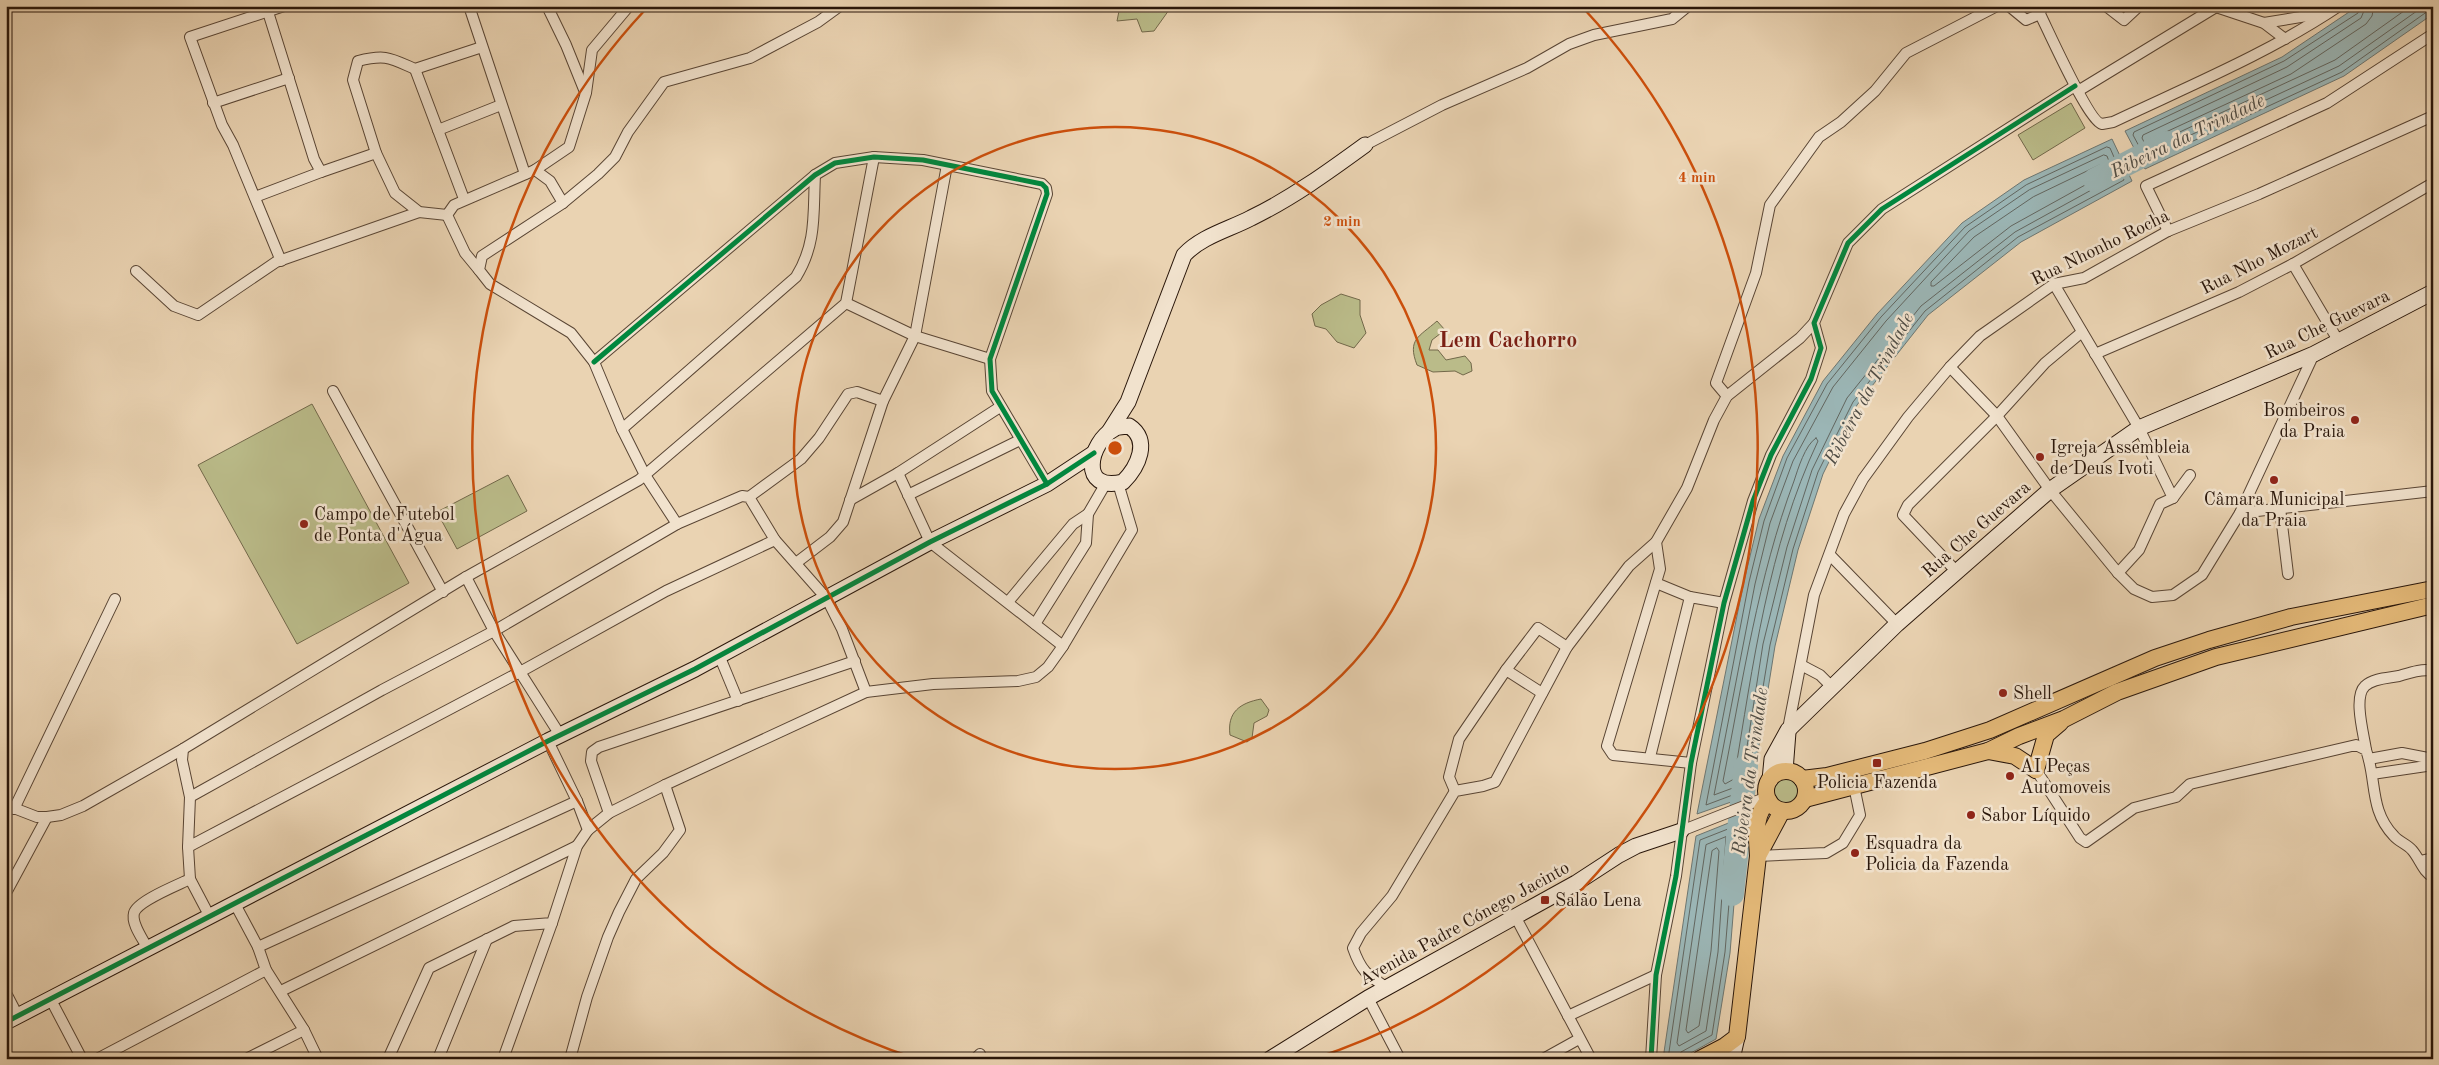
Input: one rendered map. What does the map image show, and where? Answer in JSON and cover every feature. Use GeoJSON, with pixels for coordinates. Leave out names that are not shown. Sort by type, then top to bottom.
{"type":"FeatureCollection","features":[{"type":"Feature","properties":{"kind":"main road"},"geometry":{"type":"LineString","coordinates":[[1802,779],[1827,776],[1925,750],[1990,730],[2155,658],[2209,640],[2291,617],[2433,589]]}},
{"type":"Feature","properties":{"kind":"main road"},"geometry":{"type":"LineString","coordinates":[[1805,799],[1988,751],[2019,736],[2064,719],[2117,692],[2216,658],[2433,605]]}},
{"type":"Feature","properties":{"kind":"main road"},"geometry":{"type":"LineString","coordinates":[[1988,751],[2015,756],[2036,770],[2046,734],[2064,719]]}},
{"type":"Feature","properties":{"kind":"main road"},"geometry":{"type":"LineString","coordinates":[[1700,1059],[1731,1047],[1758,856],[1756,828],[1760,808],[1768,803],[1798,808],[1805,799],[1806,792],[1802,779],[1798,775],[1785,771],[1779,772],[1770,780],[1768,803]]}},
{"type":"Feature","properties":{"kind":"street"},"geometry":{"type":"LineString","coordinates":[[281,261],[214,103],[190,36],[284,6]]}},
{"type":"Feature","properties":{"kind":"street"},"geometry":{"type":"LineString","coordinates":[[469,6],[501,105],[530,172],[550,181],[563,203]]}},
{"type":"Feature","properties":{"kind":"street"},"geometry":{"type":"LineString","coordinates":[[547,6],[586,93]]}},
{"type":"Feature","properties":{"kind":"street"},"geometry":{"type":"LineString","coordinates":[[447,215],[454,204],[530,172],[569,147],[586,93],[592,50],[629,6]]}},
{"type":"Feature","properties":{"kind":"street"},"geometry":{"type":"LineString","coordinates":[[479,270],[482,256],[563,203],[615,157],[628,132],[664,82],[750,58],[818,22],[840,6]]}},
{"type":"Feature","properties":{"kind":"street"},"geometry":{"type":"LineString","coordinates":[[503,1059],[552,923],[577,846],[588,830],[609,813],[866,692],[933,684],[1018,681],[1036,677],[1048,667],[1132,530],[1106,480],[1091,464],[1094,453],[1128,402],[1184,255],[1195,243],[1251,218],[1310,185],[1365,145],[1442,105],[1528,68],[1569,44],[1594,36],[1672,19],[1688,6]]}},
{"type":"Feature","properties":{"kind":"street"},"geometry":{"type":"LineString","coordinates":[[1727,396],[1716,383],[1756,273],[1770,205],[1819,137],[1841,122],[1875,91],[1906,53],[1998,6]]}},
{"type":"Feature","properties":{"kind":"street"},"geometry":{"type":"LineString","coordinates":[[2009,6],[2026,20],[2041,10],[2076,88],[2097,124],[2106,124],[2201,81],[2285,39],[2335,9]]}},
{"type":"Feature","properties":{"kind":"street"},"geometry":{"type":"LineString","coordinates":[[2106,6],[2124,20],[2139,6]]}},
{"type":"Feature","properties":{"kind":"street"},"geometry":{"type":"LineString","coordinates":[[1386,987],[1366,975],[1358,963],[1353,948],[1360,933],[1392,896],[1455,791],[1495,782],[1567,647],[1630,566],[1656,542],[1686,488],[1714,420],[1727,396],[1800,338],[1814,323],[1848,243],[1868,220],[1882,209],[2076,88],[2214,7],[2264,23],[2285,39]]}},
{"type":"Feature","properties":{"kind":"street"},"geometry":{"type":"LineString","coordinates":[[2264,23],[2335,9]]}},
{"type":"Feature","properties":{"kind":"street"},"geometry":{"type":"LineString","coordinates":[[268,12],[314,159],[320,172]]}},
{"type":"Feature","properties":{"kind":"street"},"geometry":{"type":"LineString","coordinates":[[2168,231],[2146,186],[2327,103],[2433,34]]}},
{"type":"Feature","properties":{"kind":"street"},"geometry":{"type":"LineString","coordinates":[[419,212],[395,193],[376,153],[353,80],[358,61],[378,56],[394,60],[415,69],[482,47]]}},
{"type":"Feature","properties":{"kind":"street"},"geometry":{"type":"LineString","coordinates":[[415,69],[464,199]]}},
{"type":"Feature","properties":{"kind":"street"},"geometry":{"type":"LineString","coordinates":[[214,103],[289,78]]}},
{"type":"Feature","properties":{"kind":"street"},"geometry":{"type":"LineString","coordinates":[[438,130],[501,105]]}},
{"type":"Feature","properties":{"kind":"street","name":"Rua Nhonho Rocha"},"geometry":{"type":"LineString","coordinates":[[1788,730],[1814,594],[1844,514],[1863,479],[1908,417],[1950,367],[1980,336],[2054,284],[2084,278],[2168,231],[2259,194],[2433,116]]}},
{"type":"Feature","properties":{"kind":"street"},"geometry":{"type":"LineString","coordinates":[[255,197],[376,153]]}},
{"type":"Feature","properties":{"kind":"street"},"geometry":{"type":"LineString","coordinates":[[115,599],[10,807],[37,816],[47,817],[61,815],[83,806],[183,749],[466,577],[645,475],[846,303],[874,157]]}},
{"type":"Feature","properties":{"kind":"street"},"geometry":{"type":"LineString","coordinates":[[594,362],[815,175],[835,163],[874,157],[923,160],[1042,184],[1046,188],[1047,194],[990,359],[992,391],[1047,484]]}},
{"type":"Feature","properties":{"kind":"street"},"geometry":{"type":"LineString","coordinates":[[796,563],[830,537],[843,522],[883,401],[914,336],[947,165]]}},
{"type":"Feature","properties":{"kind":"street"},"geometry":{"type":"LineString","coordinates":[[622,429],[796,277],[806,260],[811,240],[815,175]]}},
{"type":"Feature","properties":{"kind":"street","name":"Rua Nho Mozart"},"geometry":{"type":"LineString","coordinates":[[2095,354],[2239,292],[2293,264],[2433,183]]}},
{"type":"Feature","properties":{"kind":"street"},"geometry":{"type":"LineString","coordinates":[[136,272],[174,306],[198,315],[233,290],[281,261],[419,212],[447,215]]}},
{"type":"Feature","properties":{"kind":"street"},"geometry":{"type":"LineString","coordinates":[[447,215],[465,253],[490,284],[571,333],[594,362],[622,429],[645,475],[677,524]]}},
{"type":"Feature","properties":{"kind":"street"},"geometry":{"type":"LineString","coordinates":[[2293,264],[2339,342]]}},
{"type":"Feature","properties":{"kind":"street"},"geometry":{"type":"LineString","coordinates":[[2054,284],[2139,428],[2173,498]]}},
{"type":"Feature","properties":{"kind":"street","name":"Rua Che Guevara"},"geometry":{"type":"LineString","coordinates":[[1770,780],[1772,759],[1788,730],[1897,624],[2050,490],[2139,428],[2314,354],[2433,292]]}},
{"type":"Feature","properties":{"kind":"street"},"geometry":{"type":"LineString","coordinates":[[846,303],[914,336],[990,359]]}},
{"type":"Feature","properties":{"kind":"street"},"geometry":{"type":"LineString","coordinates":[[1651,1059],[1656,975],[1676,876],[1691,764],[1724,603],[1753,501],[1771,455],[1810,379],[1821,348],[1814,323]]}},
{"type":"Feature","properties":{"kind":"street"},"geometry":{"type":"LineString","coordinates":[[1956,572],[1903,515],[1908,505],[1997,416],[2044,363],[2082,332]]}},
{"type":"Feature","properties":{"kind":"street"},"geometry":{"type":"LineString","coordinates":[[1950,367],[1997,416],[2050,490],[2118,574],[2134,589],[2152,597],[2173,595],[2202,576],[2240,513],[2314,354]]}},
{"type":"Feature","properties":{"kind":"street"},"geometry":{"type":"LineString","coordinates":[[333,390],[443,592]]}},
{"type":"Feature","properties":{"kind":"street"},"geometry":{"type":"LineString","coordinates":[[190,797],[374,695],[494,632],[677,524],[742,496],[749,497],[801,459],[819,438],[848,394],[858,392],[883,401]]}},
{"type":"Feature","properties":{"kind":"street"},"geometry":{"type":"LineString","coordinates":[[1067,471],[1106,480],[1129,476],[1141,453],[1142,442],[1136,431],[1128,402]]}},
{"type":"Feature","properties":{"kind":"street"},"geometry":{"type":"LineString","coordinates":[[850,500],[898,473],[1000,407]]}},
{"type":"Feature","properties":{"kind":"street"},"geometry":{"type":"LineString","coordinates":[[1109,432],[1116,427],[1129,426],[1136,431]]}},
{"type":"Feature","properties":{"kind":"street"},"geometry":{"type":"LineString","coordinates":[[908,495],[1020,440]]}},
{"type":"Feature","properties":{"kind":"street"},"geometry":{"type":"LineString","coordinates":[[6,992],[12,1019],[827,599],[930,542],[1047,484],[1094,453]]}},
{"type":"Feature","properties":{"kind":"street"},"geometry":{"type":"LineString","coordinates":[[898,473],[930,542],[1062,646]]}},
{"type":"Feature","properties":{"kind":"street"},"geometry":{"type":"LineString","coordinates":[[2118,574],[2139,550],[2160,504],[2173,498],[2190,475]]}},
{"type":"Feature","properties":{"kind":"street"},"geometry":{"type":"LineString","coordinates":[[1035,624],[1086,543],[1088,514],[1106,480]]}},
{"type":"Feature","properties":{"kind":"street"},"geometry":{"type":"LineString","coordinates":[[2240,513],[2433,490]]}},
{"type":"Feature","properties":{"kind":"street"},"geometry":{"type":"LineString","coordinates":[[749,497],[775,540],[827,599],[855,661],[866,692]]}},
{"type":"Feature","properties":{"kind":"street"},"geometry":{"type":"LineString","coordinates":[[2280,508],[2288,574]]}},
{"type":"Feature","properties":{"kind":"street"},"geometry":{"type":"LineString","coordinates":[[1008,602],[1073,524],[1088,514]]}},
{"type":"Feature","properties":{"kind":"street"},"geometry":{"type":"LineString","coordinates":[[188,847],[520,672],[666,591],[775,540]]}},
{"type":"Feature","properties":{"kind":"street"},"geometry":{"type":"LineString","coordinates":[[1656,542],[1660,569],[1607,746],[1613,754],[1650,757],[1691,764]]}},
{"type":"Feature","properties":{"kind":"street"},"geometry":{"type":"LineString","coordinates":[[1830,555],[1897,624]]}},
{"type":"Feature","properties":{"kind":"street"},"geometry":{"type":"LineString","coordinates":[[466,577],[494,632],[520,672],[554,738],[588,830]]}},
{"type":"Feature","properties":{"kind":"street"},"geometry":{"type":"LineString","coordinates":[[1656,583],[1690,596],[1724,603]]}},
{"type":"Feature","properties":{"kind":"street"},"geometry":{"type":"LineString","coordinates":[[1650,757],[1690,596]]}},
{"type":"Feature","properties":{"kind":"street"},"geometry":{"type":"LineString","coordinates":[[1455,791],[1448,777],[1459,739],[1506,670],[1538,628],[1567,647]]}},
{"type":"Feature","properties":{"kind":"street"},"geometry":{"type":"LineString","coordinates":[[719,655],[738,701]]}},
{"type":"Feature","properties":{"kind":"street"},"geometry":{"type":"LineString","coordinates":[[609,813],[591,761],[592,752],[599,747],[855,661]]}},
{"type":"Feature","properties":{"kind":"street"},"geometry":{"type":"LineString","coordinates":[[1801,665],[1820,675],[1832,687]]}},
{"type":"Feature","properties":{"kind":"street"},"geometry":{"type":"LineString","coordinates":[[1506,670],[1542,694]]}},
{"type":"Feature","properties":{"kind":"street"},"geometry":{"type":"LineString","coordinates":[[2433,671],[2424,670],[2375,680],[2365,686],[2360,695],[2360,713],[2376,806],[2394,836],[2411,849],[2420,860],[2427,874],[2433,877]]}},
{"type":"Feature","properties":{"kind":"street"},"geometry":{"type":"LineString","coordinates":[[1785,771],[1788,730]]}},
{"type":"Feature","properties":{"kind":"street"},"geometry":{"type":"LineString","coordinates":[[2036,770],[2080,838],[2086,842],[2134,808],[2176,797],[2190,784],[2356,745],[2368,754],[2402,753],[2433,758]]}},
{"type":"Feature","properties":{"kind":"street"},"geometry":{"type":"LineString","coordinates":[[183,749],[182,760],[190,797],[188,847],[190,879],[210,917]]}},
{"type":"Feature","properties":{"kind":"street"},"geometry":{"type":"LineString","coordinates":[[2372,774],[2433,765]]}},
{"type":"Feature","properties":{"kind":"street"},"geometry":{"type":"LineString","coordinates":[[570,1059],[587,997],[619,912],[636,879],[663,853],[680,830],[665,785]]}},
{"type":"Feature","properties":{"kind":"street"},"geometry":{"type":"LineString","coordinates":[[1758,856],[1826,853],[1844,843],[1860,815],[1854,786]]}},
{"type":"Feature","properties":{"kind":"street"},"geometry":{"type":"LineString","coordinates":[[258,947],[577,801]]}},
{"type":"Feature","properties":{"kind":"street"},"geometry":{"type":"LineString","coordinates":[[1681,831],[1768,803]]}},
{"type":"Feature","properties":{"kind":"street"},"geometry":{"type":"LineString","coordinates":[[6,893],[47,817]]}},
{"type":"Feature","properties":{"kind":"street","name":"Avenida Padre Cónego Jacinto"},"geometry":{"type":"LineString","coordinates":[[1270,1059],[1386,987],[1576,882],[1636,846],[1681,831]]}},
{"type":"Feature","properties":{"kind":"street"},"geometry":{"type":"LineString","coordinates":[[281,991],[577,846]]}},
{"type":"Feature","properties":{"kind":"street"},"geometry":{"type":"LineString","coordinates":[[2420,860],[2433,858]]}},
{"type":"Feature","properties":{"kind":"street"},"geometry":{"type":"LineString","coordinates":[[148,949],[135,925],[134,913],[139,905],[190,879]]}},
{"type":"Feature","properties":{"kind":"street"},"geometry":{"type":"LineString","coordinates":[[234,904],[258,947],[266,970],[304,1030],[318,1059]]}},
{"type":"Feature","properties":{"kind":"street"},"geometry":{"type":"LineString","coordinates":[[1515,916],[1590,1059]]}},
{"type":"Feature","properties":{"kind":"street"},"geometry":{"type":"LineString","coordinates":[[388,1059],[429,968],[514,926],[552,923]]}},
{"type":"Feature","properties":{"kind":"street"},"geometry":{"type":"LineString","coordinates":[[438,1059],[487,939]]}},
{"type":"Feature","properties":{"kind":"street"},"geometry":{"type":"LineString","coordinates":[[97,1059],[266,970]]}},
{"type":"Feature","properties":{"kind":"street"},"geometry":{"type":"LineString","coordinates":[[1568,1016],[1656,975]]}},
{"type":"Feature","properties":{"kind":"street"},"geometry":{"type":"LineString","coordinates":[[1368,998],[1400,1059]]}},
{"type":"Feature","properties":{"kind":"street"},"geometry":{"type":"LineString","coordinates":[[52,1000],[82,1059]]}},
{"type":"Feature","properties":{"kind":"street"},"geometry":{"type":"LineString","coordinates":[[246,1059],[304,1030]]}},
{"type":"Feature","properties":{"kind":"street"},"geometry":{"type":"LineString","coordinates":[[1543,1059],[1579,1039]]}},
{"type":"Feature","properties":{"kind":"green space"},"geometry":{"type":"Polygon","coordinates":[[[1120,6],[1168,6],[1169,10],[1154,31],[1142,32],[1137,19],[1117,21],[1120,6]]]}},
{"type":"Feature","properties":{"kind":"green space"},"geometry":{"type":"Polygon","coordinates":[[[2071,103],[2085,128],[2033,160],[2018,135],[2071,103]]]}},
{"type":"Feature","properties":{"kind":"green space"},"geometry":{"type":"Polygon","coordinates":[[[1341,294],[1360,300],[1360,315],[1366,333],[1354,348],[1337,342],[1326,329],[1315,326],[1312,314],[1321,305],[1341,294]]]}},
{"type":"Feature","properties":{"kind":"green space"},"geometry":{"type":"Polygon","coordinates":[[[1437,321],[1445,330],[1432,340],[1429,350],[1438,350],[1446,360],[1465,356],[1471,363],[1472,371],[1463,375],[1455,371],[1433,372],[1417,365],[1413,349],[1416,339],[1437,321]]]}},
{"type":"Feature","properties":{"kind":"green space","name":"Campo de Futebol de Ponta d'Água"},"geometry":{"type":"Polygon","coordinates":[[[312,404],[409,583],[297,644],[198,465],[312,404]]]}},
{"type":"Feature","properties":{"kind":"green space"},"geometry":{"type":"Polygon","coordinates":[[[508,475],[527,511],[457,549],[437,512],[508,475]]]}},
{"type":"Feature","properties":{"kind":"green space"},"geometry":{"type":"Polygon","coordinates":[[[1261,699],[1269,710],[1267,716],[1254,723],[1252,738],[1247,742],[1230,735],[1231,720],[1236,710],[1247,703],[1261,699]]]}},
{"type":"Feature","properties":{"kind":"green space"},"geometry":{"type":"Polygon","coordinates":[[[1787,777],[1797,781],[1801,791],[1797,801],[1787,805],[1777,801],[1773,791],[1777,781],[1787,777]]]}},
{"type":"Feature","properties":{"kind":"water"},"geometry":{"type":"Polygon","coordinates":[[[2358,6],[2433,6],[2433,14],[2344,76],[2145,169],[2125,131],[2282,57],[2358,6]]]}},
{"type":"Feature","properties":{"kind":"water"},"geometry":{"type":"Polygon","coordinates":[[[2112,139],[2132,181],[2021,242],[1928,315],[1857,405],[1823,474],[1798,550],[1775,646],[1751,795],[1697,814],[1744,581],[1759,519],[1783,456],[1823,381],[1877,314],[1962,223],[2024,180],[2112,139]]]}},
{"type":"Feature","properties":{"kind":"water"},"geometry":{"type":"Polygon","coordinates":[[[1741,818],[1730,953],[1716,1039],[1680,1059],[1663,1059],[1696,836],[1741,818]]]}},
{"type":"Feature","properties":{"kind":"waterway","name":"Ribeira da Trindade"},"geometry":{"type":"LineString","coordinates":[[2095,180],[2167,143]]}},
{"type":"Feature","properties":{"kind":"waterway","name":"Ribeira da Trindade"},"geometry":{"type":"LineString","coordinates":[[1732,894],[1746,766]]}},
{"type":"Feature","properties":{"kind":"cycle path"},"geometry":{"type":"LineString","coordinates":[[1651,1059],[1656,975],[1676,876],[1691,763],[1724,603],[1753,501],[1771,455],[1811,379],[1821,348],[1814,323],[1848,243],[1882,209],[2075,86]]}},
{"type":"Feature","properties":{"kind":"cycle path"},"geometry":{"type":"LineString","coordinates":[[594,362],[815,175],[835,163],[874,157],[923,160],[1042,184],[1046,188],[1047,194],[990,359],[992,391],[1047,484]]}},
{"type":"Feature","properties":{"kind":"cycle path"},"geometry":{"type":"LineString","coordinates":[[6,1022],[548,741],[695,669],[930,542],[1047,484],[1094,453]]}},
{"type":"Feature","properties":{"kind":"place","name":"Bombeiros da Praia"},"geometry":{"type":"Point","coordinates":[2355,420]}},
{"type":"Feature","properties":{"kind":"place","name":"Igreja Assembleia de Deus Ivoti"},"geometry":{"type":"Point","coordinates":[2040,457]}},
{"type":"Feature","properties":{"kind":"place","name":"Câmara Municipal da Praia"},"geometry":{"type":"Point","coordinates":[2274,480]}},
{"type":"Feature","properties":{"kind":"place","name":"Campo de Futebol de Ponta d'Água"},"geometry":{"type":"Point","coordinates":[304,524]}},
{"type":"Feature","properties":{"kind":"place","name":"Shell"},"geometry":{"type":"Point","coordinates":[2003,693]}},
{"type":"Feature","properties":{"kind":"place","name":"Policia Fazenda"},"geometry":{"type":"Point","coordinates":[1877,763]}},
{"type":"Feature","properties":{"kind":"place","name":"AI Peças Automoveis"},"geometry":{"type":"Point","coordinates":[2010,776]}},
{"type":"Feature","properties":{"kind":"place","name":"Sabor Líquido"},"geometry":{"type":"Point","coordinates":[1971,815]}},
{"type":"Feature","properties":{"kind":"place","name":"Esquadra da Policia da Fazenda"},"geometry":{"type":"Point","coordinates":[1855,853]}},
{"type":"Feature","properties":{"kind":"place","name":"Salão Lena"},"geometry":{"type":"Point","coordinates":[1545,900]}},
{"type":"Feature","properties":{"kind":"district","name":"Lem Cachorro"},"geometry":{"type":"Point","coordinates":[1508,339]}}]}
